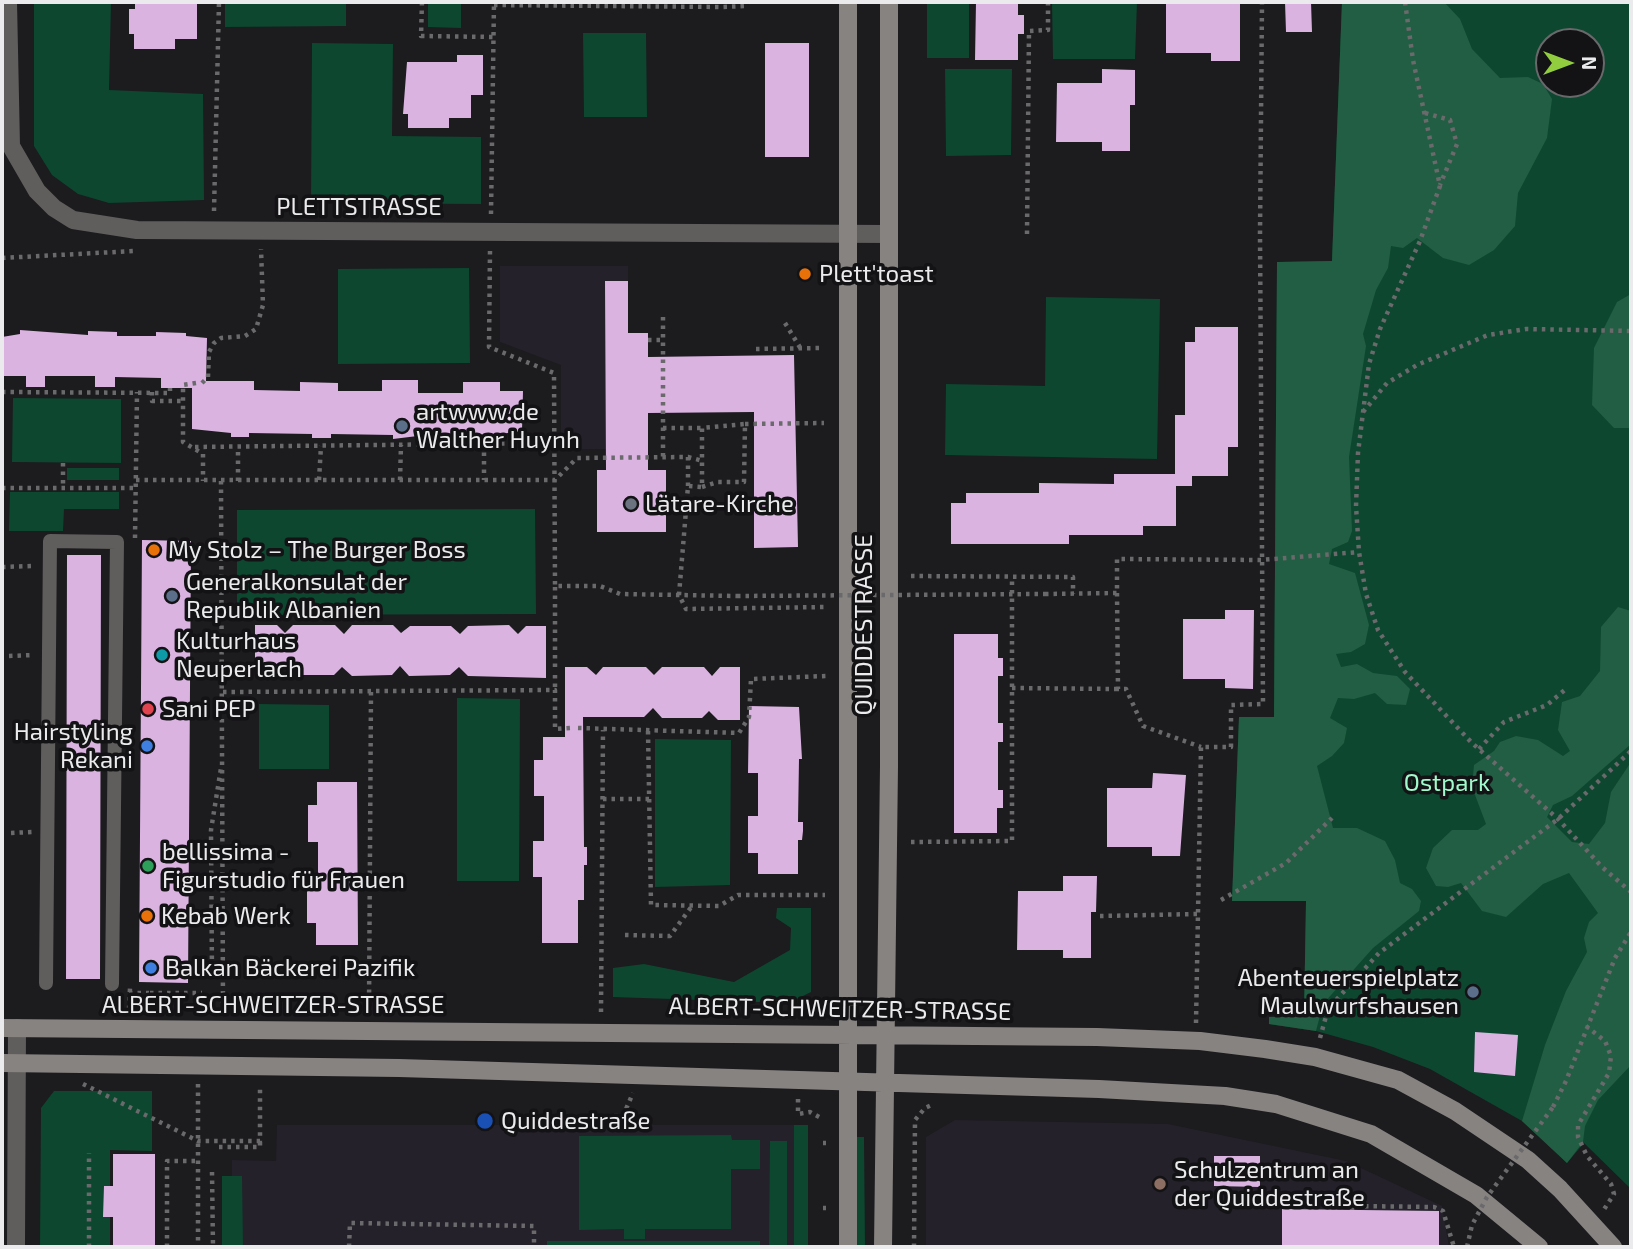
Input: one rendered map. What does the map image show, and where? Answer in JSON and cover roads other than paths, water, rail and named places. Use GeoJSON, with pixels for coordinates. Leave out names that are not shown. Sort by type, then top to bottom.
{"type":"FeatureCollection","features":[{"type":"Feature","properties":{"kind":"main road","name":"QUIDDESTRASSE"},"geometry":{"type":"LineString","coordinates":[[848,2],[848,1247]]}},
{"type":"Feature","properties":{"kind":"main road","name":"QUIDDESTRASSE"},"geometry":{"type":"LineString","coordinates":[[883,1247],[889,2]]}},
{"type":"Feature","properties":{"kind":"main road","name":"ALBERT-SCHWEITZER-STRASSE"},"geometry":{"type":"LineString","coordinates":[[10,1028],[849,1034],[1200,1041],[1315,1057],[1398,1080],[1455,1111],[1528,1160],[1560,1189],[1613,1247]]}},
{"type":"Feature","properties":{"kind":"main road"},"geometry":{"type":"LineString","coordinates":[[9,1063],[229,1064],[1113,1089],[1225,1096],[1276,1104],[1322,1116],[1382,1139],[1476,1195],[1539,1247]]}},
{"type":"Feature","properties":{"kind":"street","name":"PLETTSTRASSE"},"geometry":{"type":"LineString","coordinates":[[8,2],[8,115],[11,146],[37,191],[54,208],[73,220],[110,228],[261,231],[888,234]]}},
{"type":"Feature","properties":{"kind":"street"},"geometry":{"type":"LineString","coordinates":[[10,1028],[16,1247]]}},
{"type":"Feature","properties":{"kind":"lane"},"geometry":{"type":"LineString","coordinates":[[46,983],[50,541],[117,542],[117,988]]}},
{"type":"Feature","properties":{"kind":"place","name":"Plett'toast"},"geometry":{"type":"Point","coordinates":[805,274]}},
{"type":"Feature","properties":{"kind":"place","name":"artwww.de Walther Huynh"},"geometry":{"type":"Point","coordinates":[402,426]}},
{"type":"Feature","properties":{"kind":"place","name":"Lätare-Kirche"},"geometry":{"type":"Point","coordinates":[631,504]}},
{"type":"Feature","properties":{"kind":"place","name":"My Stolz – The Burger Boss"},"geometry":{"type":"Point","coordinates":[154,550]}},
{"type":"Feature","properties":{"kind":"place","name":"Generalkonsulat der Republik Albanien"},"geometry":{"type":"Point","coordinates":[172,596]}},
{"type":"Feature","properties":{"kind":"place","name":"Kulturhaus Neuperlach"},"geometry":{"type":"Point","coordinates":[162,655]}},
{"type":"Feature","properties":{"kind":"place","name":"Sani PEP"},"geometry":{"type":"Point","coordinates":[148,709]}},
{"type":"Feature","properties":{"kind":"place","name":"Hairstyling Rekani"},"geometry":{"type":"Point","coordinates":[147,746]}},
{"type":"Feature","properties":{"kind":"place","name":"bellissima - Figurstudio für Frauen"},"geometry":{"type":"Point","coordinates":[148,866]}},
{"type":"Feature","properties":{"kind":"place","name":"Kebab Werk"},"geometry":{"type":"Point","coordinates":[147,916]}},
{"type":"Feature","properties":{"kind":"place","name":"Balkan Bäckerei Pazifik"},"geometry":{"type":"Point","coordinates":[151,968]}},
{"type":"Feature","properties":{"kind":"place","name":"Abenteuerspielplatz Maulwurfshausen"},"geometry":{"type":"Point","coordinates":[1473,992]}},
{"type":"Feature","properties":{"kind":"place","name":"Quiddestraße"},"geometry":{"type":"Point","coordinates":[485,1121]}},
{"type":"Feature","properties":{"kind":"place","name":"Schulzentrum an der Quiddestraße"},"geometry":{"type":"Point","coordinates":[1160,1184]}},
{"type":"Feature","properties":{"kind":"park label","name":"Ostpark"},"geometry":{"type":"Point","coordinates":[1447,783]}}]}
